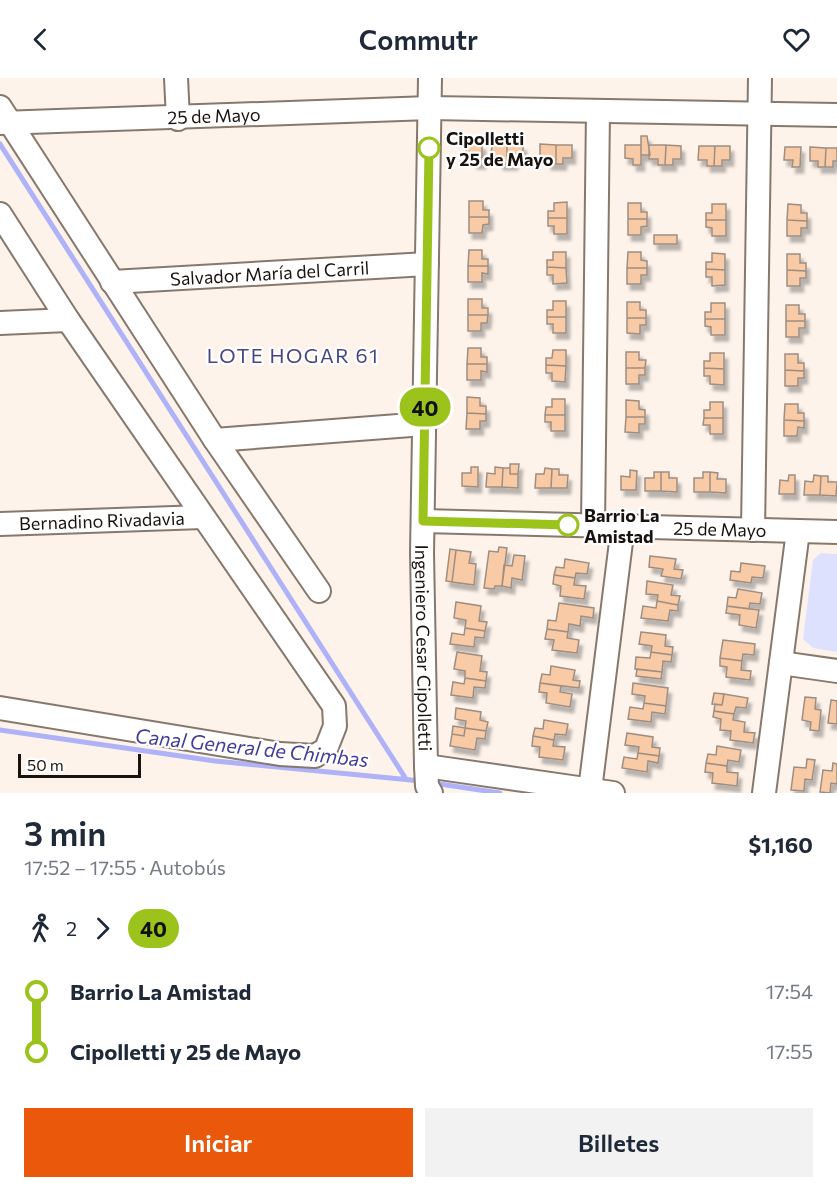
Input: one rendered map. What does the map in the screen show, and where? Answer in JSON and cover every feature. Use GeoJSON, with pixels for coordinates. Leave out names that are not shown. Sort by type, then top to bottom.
{"type":"FeatureCollection","features":[{"type":"Feature","properties":{"kind":"street"},"geometry":{"type":"LineString","coordinates":[[176,78],[178,119]]}},
{"type":"Feature","properties":{"kind":"street","name":"Ingeniero Cesar Cipolletti"},"geometry":{"type":"LineString","coordinates":[[428,781],[423,521],[430,78]]}},
{"type":"Feature","properties":{"kind":"street"},"geometry":{"type":"LineString","coordinates":[[753,530],[760,78]]}},
{"type":"Feature","properties":{"kind":"street","name":"25 de Mayo"},"geometry":{"type":"LineString","coordinates":[[3,118],[178,119],[430,108],[837,115]]}},
{"type":"Feature","properties":{"kind":"street"},"geometry":{"type":"LineString","coordinates":[[593,525],[597,111]]}},
{"type":"Feature","properties":{"kind":"street"},"geometry":{"type":"LineString","coordinates":[[3,118],[215,441],[319,591]]}},
{"type":"Feature","properties":{"kind":"street"},"geometry":{"type":"LineString","coordinates":[[0,214],[68,320],[334,706],[335,726],[327,749],[315,756],[280,754],[0,708]]}},
{"type":"Feature","properties":{"kind":"street","name":"Salvador María del Carril"},"geometry":{"type":"LineString","coordinates":[[112,282],[427,264]]}},
{"type":"Feature","properties":{"kind":"street"},"geometry":{"type":"LineString","coordinates":[[0,323],[68,320]]}},
{"type":"Feature","properties":{"kind":"street"},"geometry":{"type":"LineString","coordinates":[[215,441],[424,424]]}},
{"type":"Feature","properties":{"kind":"street","name":"Bernadino Rivadavia"},"geometry":{"type":"LineString","coordinates":[[0,524],[203,517]]}},
{"type":"Feature","properties":{"kind":"street","name":"25 de Mayo"},"geometry":{"type":"LineString","coordinates":[[423,521],[837,532]]}},
{"type":"Feature","properties":{"kind":"street"},"geometry":{"type":"LineString","coordinates":[[590,790],[623,526]]}},
{"type":"Feature","properties":{"kind":"street"},"geometry":{"type":"LineString","coordinates":[[764,793],[798,531]]}},
{"type":"Feature","properties":{"kind":"street"},"geometry":{"type":"LineString","coordinates":[[781,663],[837,671]]}},
{"type":"Feature","properties":{"kind":"street"},"geometry":{"type":"LineString","coordinates":[[428,781],[613,793]]}},
{"type":"Feature","properties":{"kind":"shaded area"},"geometry":{"type":"Polygon","coordinates":[[[821,553],[837,554],[837,652],[813,648],[803,639],[813,560],[821,553]]]}},
{"type":"Feature","properties":{"kind":"building"},"geometry":{"type":"Polygon","coordinates":[[[641,136],[647,136],[650,155],[641,155],[641,136]]]}},
{"type":"Feature","properties":{"kind":"building"},"geometry":{"type":"Polygon","coordinates":[[[466,144],[482,144],[482,163],[474,163],[474,157],[466,157],[466,144]]]}},
{"type":"Feature","properties":{"kind":"building"},"geometry":{"type":"Polygon","coordinates":[[[492,144],[507,144],[507,164],[500,164],[500,158],[491,158],[492,144]]]}},
{"type":"Feature","properties":{"kind":"building"},"geometry":{"type":"Polygon","coordinates":[[[507,144],[523,145],[523,158],[515,158],[514,164],[507,164],[507,144]]]}},
{"type":"Feature","properties":{"kind":"building"},"geometry":{"type":"Polygon","coordinates":[[[540,144],[556,145],[556,164],[548,164],[548,158],[540,158],[540,144]]]}},
{"type":"Feature","properties":{"kind":"building"},"geometry":{"type":"Polygon","coordinates":[[[556,145],[572,145],[572,158],[563,158],[563,164],[556,164],[556,145]]]}},
{"type":"Feature","properties":{"kind":"building"},"geometry":{"type":"Polygon","coordinates":[[[625,145],[641,145],[641,165],[633,165],[633,159],[625,158],[625,145]]]}},
{"type":"Feature","properties":{"kind":"building"},"geometry":{"type":"Polygon","coordinates":[[[649,145],[666,145],[665,165],[658,165],[658,159],[649,159],[649,145]]]}},
{"type":"Feature","properties":{"kind":"building"},"geometry":{"type":"Polygon","coordinates":[[[666,145],[681,146],[681,159],[673,159],[673,165],[665,165],[666,145]]]}},
{"type":"Feature","properties":{"kind":"building"},"geometry":{"type":"Polygon","coordinates":[[[699,146],[715,146],[714,166],[707,166],[707,160],[698,160],[699,146]]]}},
{"type":"Feature","properties":{"kind":"building"},"geometry":{"type":"Polygon","coordinates":[[[715,146],[730,146],[730,160],[722,160],[722,166],[714,166],[715,146]]]}},
{"type":"Feature","properties":{"kind":"building"},"geometry":{"type":"Polygon","coordinates":[[[785,147],[801,147],[800,167],[792,167],[793,160],[784,160],[785,147]]]}},
{"type":"Feature","properties":{"kind":"building"},"geometry":{"type":"Polygon","coordinates":[[[810,147],[826,148],[825,167],[818,167],[818,161],[810,161],[810,147]]]}},
{"type":"Feature","properties":{"kind":"building"},"geometry":{"type":"Polygon","coordinates":[[[826,148],[837,148],[837,161],[833,161],[833,167],[825,167],[826,148]]]}},
{"type":"Feature","properties":{"kind":"building"},"geometry":{"type":"Polygon","coordinates":[[[469,201],[483,201],[483,210],[489,210],[489,217],[469,217],[469,201]]]}},
{"type":"Feature","properties":{"kind":"building"},"geometry":{"type":"Polygon","coordinates":[[[567,202],[567,218],[548,218],[548,211],[554,211],[554,203],[567,202]]]}},
{"type":"Feature","properties":{"kind":"building"},"geometry":{"type":"Polygon","coordinates":[[[628,203],[641,203],[641,212],[647,212],[647,219],[628,219],[628,203]]]}},
{"type":"Feature","properties":{"kind":"building"},"geometry":{"type":"Polygon","coordinates":[[[712,204],[726,204],[726,220],[706,220],[706,213],[712,213],[712,204]]]}},
{"type":"Feature","properties":{"kind":"building"},"geometry":{"type":"Polygon","coordinates":[[[788,204],[801,205],[801,213],[807,213],[807,221],[787,220],[788,204]]]}},
{"type":"Feature","properties":{"kind":"building"},"geometry":{"type":"Polygon","coordinates":[[[469,217],[489,217],[489,224],[483,225],[482,233],[469,233],[469,217]]]}},
{"type":"Feature","properties":{"kind":"building"},"geometry":{"type":"Polygon","coordinates":[[[548,218],[567,218],[567,234],[554,234],[554,226],[548,226],[548,218]]]}},
{"type":"Feature","properties":{"kind":"building"},"geometry":{"type":"Polygon","coordinates":[[[628,219],[647,219],[647,226],[641,227],[641,235],[628,235],[628,219]]]}},
{"type":"Feature","properties":{"kind":"building"},"geometry":{"type":"Polygon","coordinates":[[[706,220],[726,220],[726,236],[712,236],[712,228],[706,227],[706,220]]]}},
{"type":"Feature","properties":{"kind":"building"},"geometry":{"type":"Polygon","coordinates":[[[787,220],[807,221],[807,228],[801,228],[801,236],[787,236],[787,220]]]}},
{"type":"Feature","properties":{"kind":"building"},"geometry":{"type":"Polygon","coordinates":[[[654,235],[677,235],[677,244],[654,244],[654,235]]]}},
{"type":"Feature","properties":{"kind":"building"},"geometry":{"type":"Polygon","coordinates":[[[469,250],[482,250],[482,259],[488,259],[488,266],[468,266],[469,250]]]}},
{"type":"Feature","properties":{"kind":"building"},"geometry":{"type":"Polygon","coordinates":[[[553,252],[566,252],[566,268],[547,267],[547,260],[553,260],[553,252]]]}},
{"type":"Feature","properties":{"kind":"building"},"geometry":{"type":"Polygon","coordinates":[[[628,252],[641,252],[641,260],[647,261],[647,268],[627,268],[628,252]]]}},
{"type":"Feature","properties":{"kind":"building"},"geometry":{"type":"Polygon","coordinates":[[[712,253],[725,254],[725,270],[706,269],[706,262],[712,262],[712,253]]]}},
{"type":"Feature","properties":{"kind":"building"},"geometry":{"type":"Polygon","coordinates":[[[787,254],[800,254],[800,263],[806,263],[806,271],[787,270],[787,254]]]}},
{"type":"Feature","properties":{"kind":"building"},"geometry":{"type":"Polygon","coordinates":[[[468,266],[488,266],[488,274],[482,273],[482,282],[468,282],[468,266]]]}},
{"type":"Feature","properties":{"kind":"building"},"geometry":{"type":"Polygon","coordinates":[[[547,267],[566,268],[567,283],[553,284],[553,275],[547,275],[547,267]]]}},
{"type":"Feature","properties":{"kind":"building"},"geometry":{"type":"Polygon","coordinates":[[[627,268],[647,268],[647,275],[641,275],[641,284],[627,284],[627,268]]]}},
{"type":"Feature","properties":{"kind":"building"},"geometry":{"type":"Polygon","coordinates":[[[706,269],[725,270],[725,285],[712,286],[712,277],[706,277],[706,269]]]}},
{"type":"Feature","properties":{"kind":"building"},"geometry":{"type":"Polygon","coordinates":[[[787,270],[806,271],[806,278],[800,278],[800,286],[787,286],[787,270]]]}},
{"type":"Feature","properties":{"kind":"building"},"geometry":{"type":"Polygon","coordinates":[[[468,299],[482,299],[482,308],[488,308],[488,315],[468,315],[468,299]]]}},
{"type":"Feature","properties":{"kind":"building"},"geometry":{"type":"Polygon","coordinates":[[[553,301],[566,301],[566,317],[547,317],[547,310],[553,310],[553,301]]]}},
{"type":"Feature","properties":{"kind":"building"},"geometry":{"type":"Polygon","coordinates":[[[627,302],[640,302],[640,310],[646,310],[646,318],[627,318],[627,302]]]}},
{"type":"Feature","properties":{"kind":"building"},"geometry":{"type":"Polygon","coordinates":[[[711,303],[725,303],[725,319],[705,319],[705,312],[711,312],[711,303]]]}},
{"type":"Feature","properties":{"kind":"building"},"geometry":{"type":"Polygon","coordinates":[[[786,305],[799,305],[799,314],[805,314],[805,321],[786,321],[786,305]]]}},
{"type":"Feature","properties":{"kind":"building"},"geometry":{"type":"Polygon","coordinates":[[[468,315],[488,315],[487,323],[481,323],[481,331],[468,331],[468,315]]]}},
{"type":"Feature","properties":{"kind":"building"},"geometry":{"type":"Polygon","coordinates":[[[547,317],[566,317],[566,333],[553,333],[553,324],[547,324],[547,317]]]}},
{"type":"Feature","properties":{"kind":"building"},"geometry":{"type":"Polygon","coordinates":[[[627,318],[646,318],[646,325],[640,325],[640,334],[627,333],[627,318]]]}},
{"type":"Feature","properties":{"kind":"building"},"geometry":{"type":"Polygon","coordinates":[[[705,319],[725,319],[725,335],[711,335],[711,327],[705,326],[705,319]]]}},
{"type":"Feature","properties":{"kind":"building"},"geometry":{"type":"Polygon","coordinates":[[[786,321],[805,321],[805,328],[799,328],[799,337],[786,337],[786,321]]]}},
{"type":"Feature","properties":{"kind":"building"},"geometry":{"type":"Polygon","coordinates":[[[468,348],[481,348],[481,357],[487,357],[487,364],[467,364],[468,348]]]}},
{"type":"Feature","properties":{"kind":"building"},"geometry":{"type":"Polygon","coordinates":[[[553,350],[566,350],[566,366],[546,365],[546,358],[552,358],[553,350]]]}},
{"type":"Feature","properties":{"kind":"building"},"geometry":{"type":"Polygon","coordinates":[[[626,352],[639,352],[639,360],[646,360],[645,368],[626,368],[626,352]]]}},
{"type":"Feature","properties":{"kind":"building"},"geometry":{"type":"Polygon","coordinates":[[[710,353],[724,353],[724,369],[704,368],[704,361],[710,361],[710,353]]]}},
{"type":"Feature","properties":{"kind":"building"},"geometry":{"type":"Polygon","coordinates":[[[785,354],[798,354],[798,363],[804,363],[804,371],[785,370],[785,354]]]}},
{"type":"Feature","properties":{"kind":"building"},"geometry":{"type":"Polygon","coordinates":[[[467,364],[487,364],[487,372],[481,371],[481,380],[467,380],[467,364]]]}},
{"type":"Feature","properties":{"kind":"building"},"geometry":{"type":"Polygon","coordinates":[[[546,365],[566,366],[565,382],[552,381],[552,373],[546,373],[546,365]]]}},
{"type":"Feature","properties":{"kind":"building"},"geometry":{"type":"Polygon","coordinates":[[[626,368],[645,368],[645,375],[639,375],[639,384],[626,384],[626,368]]]}},
{"type":"Feature","properties":{"kind":"building"},"geometry":{"type":"Polygon","coordinates":[[[704,368],[724,369],[724,385],[710,384],[710,376],[704,376],[704,368]]]}},
{"type":"Feature","properties":{"kind":"building"},"geometry":{"type":"Polygon","coordinates":[[[785,370],[804,371],[804,378],[798,378],[798,386],[785,386],[785,370]]]}},
{"type":"Feature","properties":{"kind":"building"},"geometry":{"type":"Polygon","coordinates":[[[467,397],[480,398],[480,406],[486,406],[486,414],[467,413],[467,397]]]}},
{"type":"Feature","properties":{"kind":"building"},"geometry":{"type":"Polygon","coordinates":[[[552,399],[565,399],[565,415],[545,415],[546,407],[552,407],[552,399]]]}},
{"type":"Feature","properties":{"kind":"building"},"geometry":{"type":"Polygon","coordinates":[[[626,400],[639,401],[639,409],[645,410],[645,417],[626,417],[626,400]]]}},
{"type":"Feature","properties":{"kind":"building"},"geometry":{"type":"Polygon","coordinates":[[[710,402],[723,402],[723,418],[704,418],[704,410],[710,410],[710,402]]]}},
{"type":"Feature","properties":{"kind":"building"},"geometry":{"type":"Polygon","coordinates":[[[785,404],[798,404],[798,413],[804,413],[804,421],[784,420],[785,404]]]}},
{"type":"Feature","properties":{"kind":"building"},"geometry":{"type":"Polygon","coordinates":[[[467,413],[486,414],[486,421],[480,421],[480,429],[466,429],[467,413]]]}},
{"type":"Feature","properties":{"kind":"building"},"geometry":{"type":"Polygon","coordinates":[[[545,415],[565,415],[565,431],[551,431],[551,422],[545,422],[545,415]]]}},
{"type":"Feature","properties":{"kind":"building"},"geometry":{"type":"Polygon","coordinates":[[[626,417],[645,417],[645,424],[639,424],[639,433],[625,432],[626,417]]]}},
{"type":"Feature","properties":{"kind":"building"},"geometry":{"type":"Polygon","coordinates":[[[704,418],[723,418],[723,434],[710,434],[710,425],[703,425],[704,418]]]}},
{"type":"Feature","properties":{"kind":"building"},"geometry":{"type":"Polygon","coordinates":[[[784,420],[804,421],[804,428],[798,427],[797,436],[784,436],[784,420]]]}},
{"type":"Feature","properties":{"kind":"building"},"geometry":{"type":"Polygon","coordinates":[[[510,464],[519,464],[518,474],[510,474],[510,464]]]}},
{"type":"Feature","properties":{"kind":"building"},"geometry":{"type":"Polygon","coordinates":[[[471,467],[478,467],[478,487],[462,486],[462,473],[471,473],[471,467]]]}},
{"type":"Feature","properties":{"kind":"building"},"geometry":{"type":"Polygon","coordinates":[[[495,467],[503,468],[502,487],[486,487],[487,473],[495,474],[495,467]]]}},
{"type":"Feature","properties":{"kind":"building"},"geometry":{"type":"Polygon","coordinates":[[[503,468],[510,468],[510,474],[518,474],[518,488],[502,487],[503,468]]]}},
{"type":"Feature","properties":{"kind":"building"},"geometry":{"type":"Polygon","coordinates":[[[545,468],[552,469],[551,488],[535,488],[536,474],[544,474],[545,468]]]}},
{"type":"Feature","properties":{"kind":"building"},"geometry":{"type":"Polygon","coordinates":[[[552,469],[559,469],[559,475],[568,475],[567,488],[551,488],[552,469]]]}},
{"type":"Feature","properties":{"kind":"building"},"geometry":{"type":"Polygon","coordinates":[[[630,470],[637,471],[636,490],[621,490],[621,476],[630,477],[630,470]]]}},
{"type":"Feature","properties":{"kind":"building"},"geometry":{"type":"Polygon","coordinates":[[[654,472],[661,472],[661,491],[645,491],[645,478],[654,478],[654,472]]]}},
{"type":"Feature","properties":{"kind":"building"},"geometry":{"type":"Polygon","coordinates":[[[661,472],[669,472],[669,478],[677,478],[677,492],[661,491],[661,472]]]}},
{"type":"Feature","properties":{"kind":"building"},"geometry":{"type":"Polygon","coordinates":[[[703,472],[710,472],[710,492],[694,492],[694,478],[703,478],[703,472]]]}},
{"type":"Feature","properties":{"kind":"building"},"geometry":{"type":"Polygon","coordinates":[[[710,472],[718,473],[717,479],[726,479],[726,493],[710,492],[710,472]]]}},
{"type":"Feature","properties":{"kind":"building"},"geometry":{"type":"Polygon","coordinates":[[[789,475],[795,475],[795,494],[779,494],[780,480],[788,481],[789,475]]]}},
{"type":"Feature","properties":{"kind":"building"},"geometry":{"type":"Polygon","coordinates":[[[814,475],[821,476],[820,495],[804,495],[805,481],[813,482],[814,475]]]}},
{"type":"Feature","properties":{"kind":"building"},"geometry":{"type":"Polygon","coordinates":[[[821,476],[828,476],[828,482],[837,482],[836,496],[820,495],[821,476]]]}},
{"type":"Feature","properties":{"kind":"building"},"geometry":{"type":"Polygon","coordinates":[[[499,547],[507,548],[502,586],[495,586],[494,589],[484,588],[489,551],[498,552],[499,547]]]}},
{"type":"Feature","properties":{"kind":"building"},"geometry":{"type":"Polygon","coordinates":[[[450,549],[456,550],[452,582],[446,581],[450,549]]]}},
{"type":"Feature","properties":{"kind":"building"},"geometry":{"type":"Polygon","coordinates":[[[456,550],[471,552],[469,563],[476,564],[474,585],[452,582],[456,550]]]}},
{"type":"Feature","properties":{"kind":"building"},"geometry":{"type":"Polygon","coordinates":[[[514,555],[525,556],[522,580],[512,578],[511,588],[502,586],[504,565],[512,566],[514,555]]]}},
{"type":"Feature","properties":{"kind":"building"},"geometry":{"type":"Polygon","coordinates":[[[650,556],[676,559],[674,569],[683,570],[681,579],[661,576],[663,569],[649,567],[650,556]]]}},
{"type":"Feature","properties":{"kind":"building"},"geometry":{"type":"Polygon","coordinates":[[[565,559],[589,563],[587,574],[576,573],[575,578],[554,575],[556,567],[564,568],[565,559]]]}},
{"type":"Feature","properties":{"kind":"building"},"geometry":{"type":"Polygon","coordinates":[[[741,563],[765,566],[763,578],[752,577],[751,583],[730,580],[731,571],[740,572],[741,563]]]}},
{"type":"Feature","properties":{"kind":"building"},"geometry":{"type":"Polygon","coordinates":[[[554,575],[575,578],[574,585],[586,586],[584,599],[560,596],[561,586],[553,584],[554,575]]]}},
{"type":"Feature","properties":{"kind":"building"},"geometry":{"type":"Polygon","coordinates":[[[647,581],[673,585],[671,595],[680,596],[678,605],[657,601],[658,595],[646,594],[647,581]]]}},
{"type":"Feature","properties":{"kind":"building"},"geometry":{"type":"Polygon","coordinates":[[[738,589],[762,593],[760,604],[750,603],[749,609],[727,606],[728,597],[736,598],[738,589]]]}},
{"type":"Feature","properties":{"kind":"building"},"geometry":{"type":"Polygon","coordinates":[[[657,601],[678,605],[678,611],[670,610],[668,621],[641,618],[643,606],[656,608],[657,601]]]}},
{"type":"Feature","properties":{"kind":"building"},"geometry":{"type":"Polygon","coordinates":[[[456,602],[481,606],[479,621],[487,622],[485,631],[465,628],[466,620],[454,618],[456,602]]]}},
{"type":"Feature","properties":{"kind":"building"},"geometry":{"type":"Polygon","coordinates":[[[559,603],[594,608],[593,618],[581,616],[580,626],[569,624],[568,632],[547,629],[548,620],[556,621],[559,603]]]}},
{"type":"Feature","properties":{"kind":"building"},"geometry":{"type":"Polygon","coordinates":[[[727,606],[759,610],[756,628],[739,625],[740,615],[726,613],[727,606]]]}},
{"type":"Feature","properties":{"kind":"building"},"geometry":{"type":"Polygon","coordinates":[[[465,628],[485,631],[484,638],[475,637],[474,647],[450,644],[452,633],[464,635],[465,628]]]}},
{"type":"Feature","properties":{"kind":"building"},"geometry":{"type":"Polygon","coordinates":[[[547,629],[568,632],[567,638],[579,640],[577,653],[552,650],[554,640],[545,639],[547,629]]]}},
{"type":"Feature","properties":{"kind":"building"},"geometry":{"type":"Polygon","coordinates":[[[641,632],[666,635],[665,646],[673,647],[672,655],[651,652],[652,646],[639,644],[641,632]]]}},
{"type":"Feature","properties":{"kind":"building"},"geometry":{"type":"Polygon","coordinates":[[[723,640],[755,644],[754,655],[743,654],[742,661],[720,658],[723,640]]]}},
{"type":"Feature","properties":{"kind":"building"},"geometry":{"type":"Polygon","coordinates":[[[457,652],[482,656],[480,671],[487,672],[486,681],[465,678],[465,671],[454,669],[457,652]]]}},
{"type":"Feature","properties":{"kind":"building"},"geometry":{"type":"Polygon","coordinates":[[[651,652],[672,655],[671,662],[663,661],[662,672],[635,669],[636,657],[650,658],[651,652]]]}},
{"type":"Feature","properties":{"kind":"building"},"geometry":{"type":"Polygon","coordinates":[[[720,658],[742,661],[741,670],[751,671],[750,680],[726,677],[727,667],[720,666],[720,658]]]}},
{"type":"Feature","properties":{"kind":"building"},"geometry":{"type":"Polygon","coordinates":[[[551,666],[575,670],[573,680],[580,681],[579,688],[540,683],[542,674],[550,675],[551,666]]]}},
{"type":"Feature","properties":{"kind":"building"},"geometry":{"type":"Polygon","coordinates":[[[637,669],[662,672],[661,679],[636,676],[637,669]]]}},
{"type":"Feature","properties":{"kind":"building"},"geometry":{"type":"Polygon","coordinates":[[[465,678],[486,681],[485,688],[474,687],[473,698],[451,695],[453,682],[464,684],[465,678]]]}},
{"type":"Feature","properties":{"kind":"building"},"geometry":{"type":"Polygon","coordinates":[[[540,683],[561,686],[560,692],[572,694],[570,707],[546,703],[547,693],[539,692],[540,683]]]}},
{"type":"Feature","properties":{"kind":"building"},"geometry":{"type":"Polygon","coordinates":[[[633,683],[668,688],[666,706],[644,703],[645,696],[632,694],[633,683]]]}},
{"type":"Feature","properties":{"kind":"building"},"geometry":{"type":"Polygon","coordinates":[[[714,693],[724,694],[722,705],[712,704],[714,693]]]}},
{"type":"Feature","properties":{"kind":"building"},"geometry":{"type":"Polygon","coordinates":[[[724,694],[748,698],[746,708],[736,707],[734,714],[714,711],[715,704],[722,705],[724,694]]]}},
{"type":"Feature","properties":{"kind":"building"},"geometry":{"type":"Polygon","coordinates":[[[805,697],[816,698],[815,709],[821,710],[819,731],[810,730],[811,722],[802,720],[805,697]]]}},
{"type":"Feature","properties":{"kind":"building"},"geometry":{"type":"Polygon","coordinates":[[[831,700],[837,701],[837,724],[828,723],[831,700]]]}},
{"type":"Feature","properties":{"kind":"building"},"geometry":{"type":"Polygon","coordinates":[[[644,703],[666,706],[665,714],[652,712],[651,722],[628,719],[630,707],[643,709],[644,703]]]}},
{"type":"Feature","properties":{"kind":"building"},"geometry":{"type":"Polygon","coordinates":[[[456,708],[481,712],[480,720],[488,722],[486,731],[465,728],[466,721],[455,719],[456,708]]]}},
{"type":"Feature","properties":{"kind":"building"},"geometry":{"type":"Polygon","coordinates":[[[714,711],[734,714],[733,720],[745,722],[744,732],[755,733],[753,743],[730,740],[731,731],[720,730],[721,719],[713,717],[714,711]]]}},
{"type":"Feature","properties":{"kind":"building"},"geometry":{"type":"Polygon","coordinates":[[[544,720],[568,724],[566,735],[555,734],[554,740],[533,736],[535,728],[543,729],[544,720]]]}},
{"type":"Feature","properties":{"kind":"building"},"geometry":{"type":"Polygon","coordinates":[[[453,726],[465,728],[464,736],[452,734],[453,726]]]}},
{"type":"Feature","properties":{"kind":"building"},"geometry":{"type":"Polygon","coordinates":[[[465,728],[486,731],[485,739],[477,738],[475,750],[450,746],[452,734],[464,736],[465,728]]]}},
{"type":"Feature","properties":{"kind":"building"},"geometry":{"type":"Polygon","coordinates":[[[627,733],[653,737],[652,747],[660,748],[659,756],[638,753],[639,747],[625,745],[627,733]]]}},
{"type":"Feature","properties":{"kind":"building"},"geometry":{"type":"Polygon","coordinates":[[[533,736],[554,740],[553,746],[565,747],[563,760],[539,757],[540,747],[532,746],[533,736]]]}},
{"type":"Feature","properties":{"kind":"building"},"geometry":{"type":"Polygon","coordinates":[[[717,746],[741,750],[739,762],[728,760],[727,766],[706,763],[708,754],[716,755],[717,746]]]}},
{"type":"Feature","properties":{"kind":"building"},"geometry":{"type":"Polygon","coordinates":[[[638,753],[659,756],[658,763],[648,761],[647,772],[622,768],[624,757],[637,759],[638,753]]]}},
{"type":"Feature","properties":{"kind":"building"},"geometry":{"type":"Polygon","coordinates":[[[807,759],[815,760],[812,780],[805,779],[804,791],[791,790],[794,767],[806,768],[807,759]]]}},
{"type":"Feature","properties":{"kind":"building"},"geometry":{"type":"Polygon","coordinates":[[[706,763],[727,766],[727,772],[738,773],[737,786],[712,783],[713,773],[705,772],[706,763]]]}},
{"type":"Feature","properties":{"kind":"building"},"geometry":{"type":"Polygon","coordinates":[[[833,763],[837,764],[837,784],[831,783],[830,793],[820,792],[823,770],[832,771],[833,763]]]}},
{"type":"Feature","properties":{"kind":"waterway"},"geometry":{"type":"LineString","coordinates":[[0,144],[406,779]]}},
{"type":"Feature","properties":{"kind":"waterway","name":"Canal General de Chimbas"},"geometry":{"type":"LineString","coordinates":[[0,730],[215,761],[421,781]]}},
{"type":"Feature","properties":{"kind":"waterway","name":"Canal General de Chimbas"},"geometry":{"type":"LineString","coordinates":[[433,783],[500,793]]}},
{"type":"Feature","properties":{"kind":"bus line","name":"40"},"geometry":{"type":"LineString","coordinates":[[429,148],[423,521],[568,525]]}},
{"type":"Feature","properties":{"kind":"place","name":"Cipolletti y 25 de Mayo"},"geometry":{"type":"Point","coordinates":[429,148]}},
{"type":"Feature","properties":{"kind":"place","name":"Barrio La Amistad"},"geometry":{"type":"Point","coordinates":[568,525]}},
{"type":"Feature","properties":{"kind":"district","name":"LOTE HOGAR 61"},"geometry":{"type":"Point","coordinates":[293,355]}}]}
